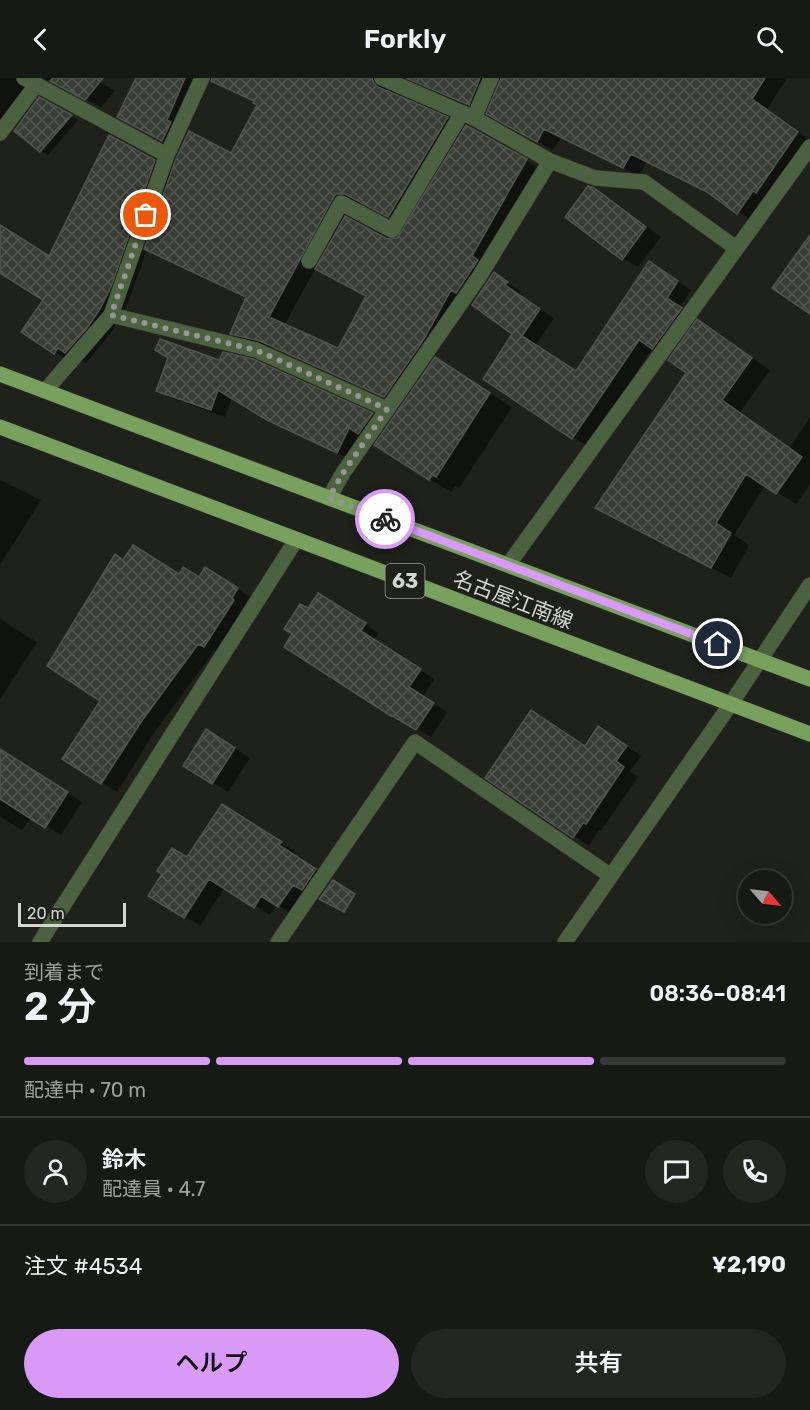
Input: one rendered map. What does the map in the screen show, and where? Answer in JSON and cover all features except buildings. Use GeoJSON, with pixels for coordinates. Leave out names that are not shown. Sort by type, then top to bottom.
{"type":"FeatureCollection","features":[{"type":"Feature","properties":{"kind":"main road","name":"名古屋江南線"},"geometry":{"type":"LineString","coordinates":[[0,374],[810,679]]}},
{"type":"Feature","properties":{"kind":"main road","name":"名古屋江南線"},"geometry":{"type":"LineString","coordinates":[[0,427],[810,734]]}},
{"type":"Feature","properties":{"kind":"street"},"geometry":{"type":"LineString","coordinates":[[45,391],[111,315],[167,155],[202,78]]}},
{"type":"Feature","properties":{"kind":"street"},"geometry":{"type":"LineString","coordinates":[[382,78],[468,115],[550,161],[595,178],[644,182],[736,248]]}},
{"type":"Feature","properties":{"kind":"street"},"geometry":{"type":"LineString","coordinates":[[309,261],[341,203],[392,230],[491,78]]}},
{"type":"Feature","properties":{"kind":"street"},"geometry":{"type":"LineString","coordinates":[[0,133],[30,81],[167,155]]}},
{"type":"Feature","properties":{"kind":"street"},"geometry":{"type":"LineString","coordinates":[[508,565],[810,147]]}},
{"type":"Feature","properties":{"kind":"street"},"geometry":{"type":"LineString","coordinates":[[329,498],[343,473],[479,277],[550,161]]}},
{"type":"Feature","properties":{"kind":"street"},"geometry":{"type":"LineString","coordinates":[[111,315],[256,350],[387,409]]}},
{"type":"Feature","properties":{"kind":"street"},"geometry":{"type":"LineString","coordinates":[[40,942],[296,540]]}},
{"type":"Feature","properties":{"kind":"street"},"geometry":{"type":"LineString","coordinates":[[565,942],[730,705],[810,585]]}},
{"type":"Feature","properties":{"kind":"street"},"geometry":{"type":"LineString","coordinates":[[278,942],[415,742],[611,876]]}},
{"type":"Feature","properties":{"kind":"way so far"},"geometry":{"type":"LineString","coordinates":[[146,215],[111,315],[256,350],[387,409],[343,473],[329,498],[385,519]]}},
{"type":"Feature","properties":{"kind":"route"},"geometry":{"type":"LineString","coordinates":[[385,519],[718,644]]}}]}
